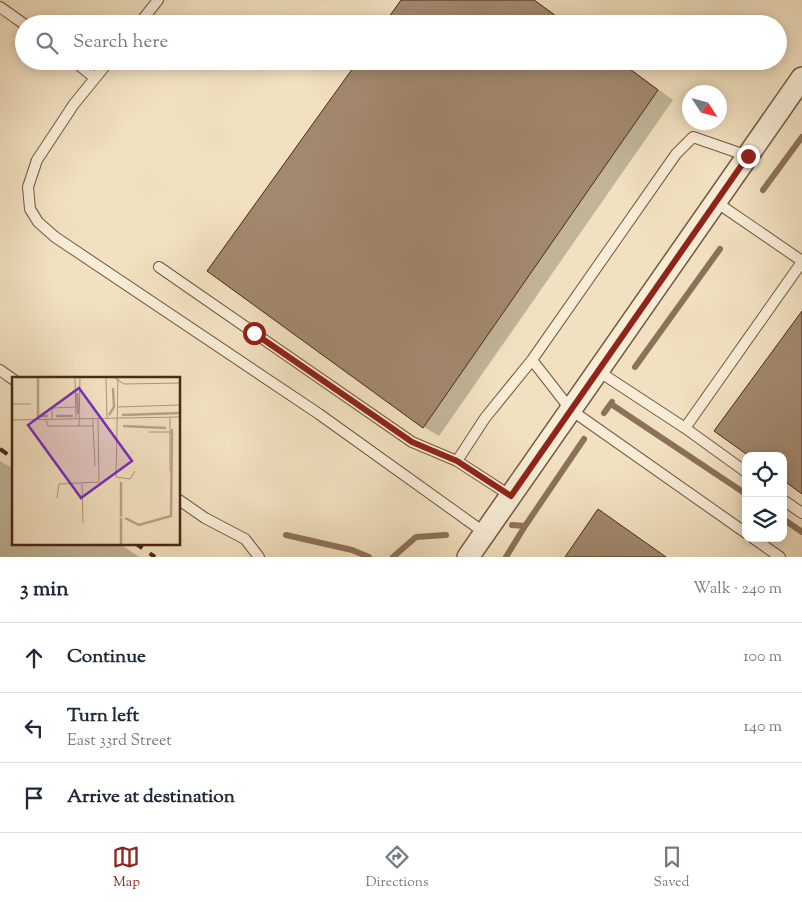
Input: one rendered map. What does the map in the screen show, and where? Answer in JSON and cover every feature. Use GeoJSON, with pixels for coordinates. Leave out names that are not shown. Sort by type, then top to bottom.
{"type":"FeatureCollection","features":[{"type":"Feature","properties":{"kind":"street"},"geometry":{"type":"LineString","coordinates":[[468,557],[802,78]]}},
{"type":"Feature","properties":{"kind":"lane"},"geometry":{"type":"LineString","coordinates":[[146,15],[158,0]]}},
{"type":"Feature","properties":{"kind":"lane"},"geometry":{"type":"LineString","coordinates":[[0,7],[15,18]]}},
{"type":"Feature","properties":{"kind":"lane"},"geometry":{"type":"LineString","coordinates":[[85,70],[95,78]]}},
{"type":"Feature","properties":{"kind":"lane"},"geometry":{"type":"LineString","coordinates":[[102,70],[74,104],[36,160],[28,187],[30,209],[38,222],[55,237],[319,414],[485,533]]}},
{"type":"Feature","properties":{"kind":"lane"},"geometry":{"type":"LineString","coordinates":[[457,461],[485,418],[532,360],[676,154],[693,137],[748,156]]}},
{"type":"Feature","properties":{"kind":"lane"},"geometry":{"type":"LineString","coordinates":[[685,428],[802,262],[716,202]]}},
{"type":"Feature","properties":{"kind":"lane"},"geometry":{"type":"LineString","coordinates":[[159,267],[412,442],[457,461],[511,496]]}},
{"type":"Feature","properties":{"kind":"lane"},"geometry":{"type":"LineString","coordinates":[[532,360],[571,410],[742,530]]}},
{"type":"Feature","properties":{"kind":"lane"},"geometry":{"type":"LineString","coordinates":[[0,370],[12,379]]}},
{"type":"Feature","properties":{"kind":"lane"},"geometry":{"type":"LineString","coordinates":[[598,371],[685,428],[742,469]]}},
{"type":"Feature","properties":{"kind":"lane"},"geometry":{"type":"LineString","coordinates":[[180,501],[205,518],[245,539],[259,557]]}},
{"type":"Feature","properties":{"kind":"lane"},"geometry":{"type":"LineString","coordinates":[[787,503],[802,513]]}},
{"type":"Feature","properties":{"kind":"lane"},"geometry":{"type":"LineString","coordinates":[[759,542],[780,557]]}},
{"type":"Feature","properties":{"kind":"building"},"geometry":{"type":"Polygon","coordinates":[[[401,0],[534,0],[555,15],[390,15],[401,0]]]}},
{"type":"Feature","properties":{"kind":"building"},"geometry":{"type":"Polygon","coordinates":[[[352,70],[631,70],[658,90],[423,428],[207,271],[352,70]]]}},
{"type":"Feature","properties":{"kind":"building"},"geometry":{"type":"Polygon","coordinates":[[[802,311],[802,494],[787,483],[787,452],[743,452],[714,431],[802,311]]]}},
{"type":"Feature","properties":{"kind":"building"},"geometry":{"type":"Polygon","coordinates":[[[598,509],[666,557],[565,557],[598,509]]]}},
{"type":"Feature","properties":{"kind":"waterway"},"geometry":{"type":"LineString","coordinates":[[763,190],[802,137]]}},
{"type":"Feature","properties":{"kind":"waterway"},"geometry":{"type":"LineString","coordinates":[[635,367],[720,249]]}},
{"type":"Feature","properties":{"kind":"waterway"},"geometry":{"type":"LineString","coordinates":[[604,413],[612,402]]}},
{"type":"Feature","properties":{"kind":"waterway"},"geometry":{"type":"LineString","coordinates":[[611,404],[742,491]]}},
{"type":"Feature","properties":{"kind":"waterway"},"geometry":{"type":"LineString","coordinates":[[512,525],[525,526],[584,439]]}},
{"type":"Feature","properties":{"kind":"waterway"},"geometry":{"type":"LineString","coordinates":[[787,522],[802,532]]}},
{"type":"Feature","properties":{"kind":"waterway"},"geometry":{"type":"LineString","coordinates":[[506,557],[525,526]]}},
{"type":"Feature","properties":{"kind":"waterway"},"geometry":{"type":"LineString","coordinates":[[286,535],[352,550],[369,557]]}},
{"type":"Feature","properties":{"kind":"waterway"},"geometry":{"type":"LineString","coordinates":[[393,557],[416,537],[446,535]]}},
{"type":"Feature","properties":{"kind":"railway"},"geometry":{"type":"LineString","coordinates":[[0,449],[12,458]]}},
{"type":"Feature","properties":{"kind":"railway"},"geometry":{"type":"LineString","coordinates":[[136,544],[155,557]]}},
{"type":"Feature","properties":{"kind":"route"},"geometry":{"type":"LineString","coordinates":[[254,333],[412,442],[457,461],[511,496],[748,156]]}}]}
